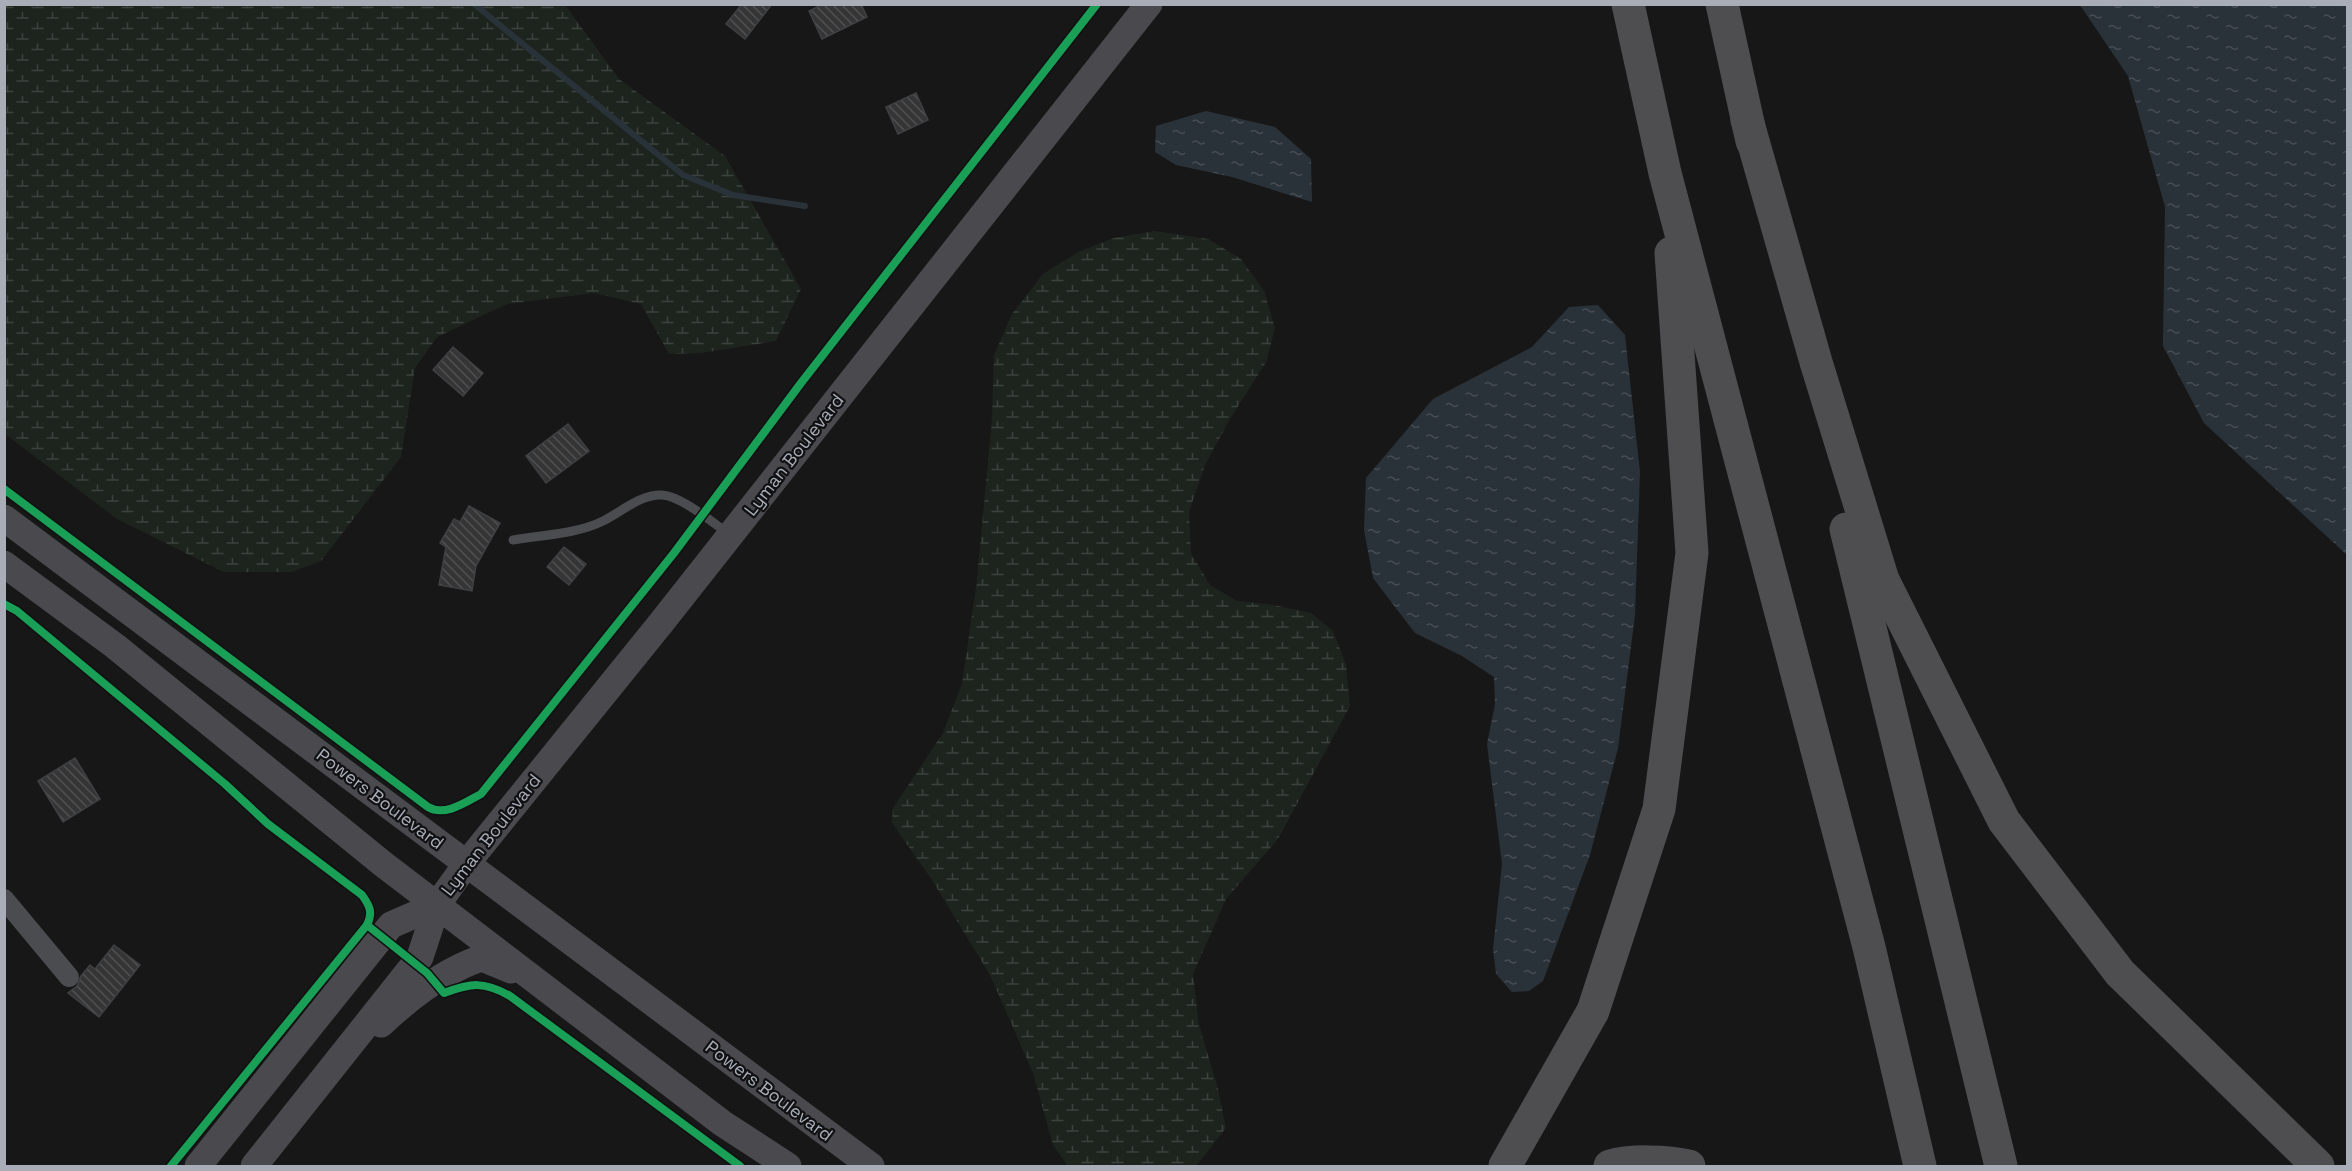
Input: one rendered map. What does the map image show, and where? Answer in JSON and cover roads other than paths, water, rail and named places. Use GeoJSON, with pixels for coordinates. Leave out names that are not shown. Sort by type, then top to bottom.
{"type":"FeatureCollection","features":[{"type":"Feature","properties":{"kind":"highway"},"geometry":{"type":"LineString","coordinates":[[1628,4],[1665,173],[1869,947],[1920,1167]]}},
{"type":"Feature","properties":{"kind":"highway"},"geometry":{"type":"LineString","coordinates":[[1722,4],[1747,120],[2001,1167]]}},
{"type":"Feature","properties":{"kind":"highway"},"geometry":{"type":"LineString","coordinates":[[1747,120],[1816,362],[1883,580],[2004,821],[2120,973],[2318,1167]]}},
{"type":"Feature","properties":{"kind":"highway"},"geometry":{"type":"LineString","coordinates":[[1505,1167],[1593,1011],[1659,809],[1692,553],[1665,173]]}},
{"type":"Feature","properties":{"kind":"highway"},"geometry":{"type":"LineString","coordinates":[[1610,1167],[1619,1163],[1676,1163],[1689,1167]]}},
{"type":"Feature","properties":{"kind":"main road","name":"Lyman Boulevard"},"geometry":{"type":"LineString","coordinates":[[254,1167],[420,957],[437,904],[466,863],[731,535],[1149,4]]}},
{"type":"Feature","properties":{"kind":"main road","name":"Powers Boulevard"},"geometry":{"type":"LineString","coordinates":[[4,518],[871,1167]]}},
{"type":"Feature","properties":{"kind":"main road"},"geometry":{"type":"LineString","coordinates":[[4,564],[115,646],[383,864],[722,1123],[788,1167]]}},
{"type":"Feature","properties":{"kind":"main road","name":"Lyman Boulevard"},"geometry":{"type":"LineString","coordinates":[[198,1167],[391,925],[437,904]]}},
{"type":"Feature","properties":{"kind":"main road"},"geometry":{"type":"LineString","coordinates":[[335,1065],[386,1019],[460,965],[482,958],[499,964],[549,990]]}},
{"type":"Feature","properties":{"kind":"street"},"geometry":{"type":"LineString","coordinates":[[4,899],[69,977]]}},
{"type":"Feature","properties":{"kind":"lane"},"geometry":{"type":"LineString","coordinates":[[513,540],[582,528],[600,522],[646,498],[662,495],[672,497],[731,535]]}},
{"type":"Feature","properties":{"kind":"water"},"geometry":{"type":"Polygon","coordinates":[[[2080,5],[2347,5],[2347,555],[2204,423],[2163,346],[2165,207],[2128,76],[2080,5]]]}},
{"type":"Feature","properties":{"kind":"water"},"geometry":{"type":"Polygon","coordinates":[[[1206,111],[1275,127],[1311,159],[1312,202],[1232,177],[1176,165],[1155,152],[1156,126],[1206,111]]]}},
{"type":"Feature","properties":{"kind":"water"},"geometry":{"type":"Polygon","coordinates":[[[1598,305],[1625,335],[1640,472],[1635,615],[1618,748],[1590,855],[1543,981],[1529,991],[1512,992],[1496,974],[1493,949],[1502,864],[1487,744],[1495,704],[1494,677],[1462,656],[1415,633],[1373,578],[1364,530],[1366,478],[1433,399],[1532,347],[1569,307],[1598,305]]]}},
{"type":"Feature","properties":{"kind":"waterway"},"geometry":{"type":"LineString","coordinates":[[474,4],[683,175],[733,195],[805,206]]}}]}
